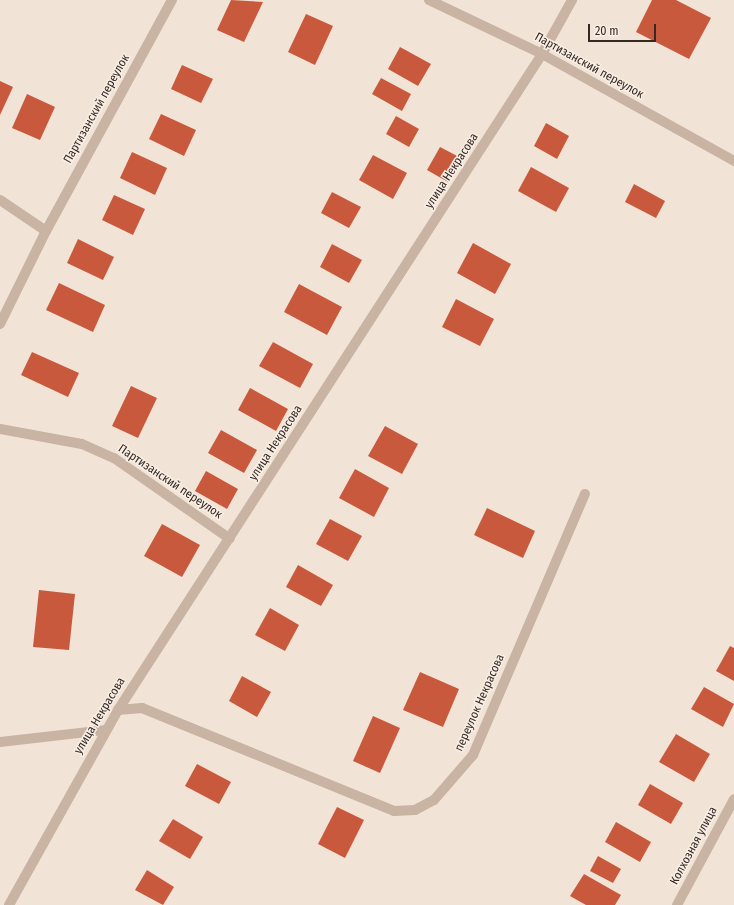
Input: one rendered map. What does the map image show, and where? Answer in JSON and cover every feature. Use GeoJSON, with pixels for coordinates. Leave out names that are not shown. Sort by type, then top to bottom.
{"type":"FeatureCollection","features":[{"type":"Feature","properties":{"kind":"street","name":"Партизанский переулок"},"geometry":{"type":"LineString","coordinates":[[0,324],[46,231],[172,0]]}},
{"type":"Feature","properties":{"kind":"street","name":"Партизанский переулок"},"geometry":{"type":"LineString","coordinates":[[428,0],[542,54],[734,161]]}},
{"type":"Feature","properties":{"kind":"street","name":"улица Некрасова"},"geometry":{"type":"LineString","coordinates":[[9,905],[118,710],[542,54],[572,0]]}},
{"type":"Feature","properties":{"kind":"street"},"geometry":{"type":"LineString","coordinates":[[0,200],[46,231]]}},
{"type":"Feature","properties":{"kind":"street","name":"Партизанский переулок"},"geometry":{"type":"LineString","coordinates":[[0,430],[82,444],[114,458],[230,538]]}},
{"type":"Feature","properties":{"kind":"street","name":"переулок Некрасова"},"geometry":{"type":"LineString","coordinates":[[118,710],[142,708],[394,811],[415,810],[434,800],[473,755],[585,494]]}},
{"type":"Feature","properties":{"kind":"street"},"geometry":{"type":"LineString","coordinates":[[0,742],[106,730]]}},
{"type":"Feature","properties":{"kind":"street","name":"Колхозная улица"},"geometry":{"type":"LineString","coordinates":[[677,905],[734,799]]}},
{"type":"Feature","properties":{"kind":"building"},"geometry":{"type":"Polygon","coordinates":[[[231,0],[263,2],[244,42],[217,30],[231,0]]]}},
{"type":"Feature","properties":{"kind":"building"},"geometry":{"type":"Polygon","coordinates":[[[652,0],[676,0],[711,18],[689,59],[636,32],[652,0]]]}},
{"type":"Feature","properties":{"kind":"building"},"geometry":{"type":"Polygon","coordinates":[[[306,14],[333,26],[315,65],[288,52],[306,14]]]}},
{"type":"Feature","properties":{"kind":"building"},"geometry":{"type":"Polygon","coordinates":[[[400,47],[431,64],[418,86],[388,69],[400,47]]]}},
{"type":"Feature","properties":{"kind":"building"},"geometry":{"type":"Polygon","coordinates":[[[182,65],[213,79],[201,103],[171,89],[182,65]]]}},
{"type":"Feature","properties":{"kind":"building"},"geometry":{"type":"Polygon","coordinates":[[[381,78],[411,94],[402,111],[372,94],[381,78]]]}},
{"type":"Feature","properties":{"kind":"building"},"geometry":{"type":"Polygon","coordinates":[[[0,81],[13,87],[0,115],[0,81]]]}},
{"type":"Feature","properties":{"kind":"building"},"geometry":{"type":"Polygon","coordinates":[[[27,94],[55,107],[40,140],[12,128],[27,94]]]}},
{"type":"Feature","properties":{"kind":"building"},"geometry":{"type":"Polygon","coordinates":[[[161,114],[196,130],[184,156],[149,139],[161,114]]]}},
{"type":"Feature","properties":{"kind":"building"},"geometry":{"type":"Polygon","coordinates":[[[396,116],[419,129],[409,147],[386,134],[396,116]]]}},
{"type":"Feature","properties":{"kind":"building"},"geometry":{"type":"Polygon","coordinates":[[[546,123],[569,136],[557,159],[534,146],[546,123]]]}},
{"type":"Feature","properties":{"kind":"building"},"geometry":{"type":"Polygon","coordinates":[[[440,147],[461,158],[448,182],[427,170],[440,147]]]}},
{"type":"Feature","properties":{"kind":"building"},"geometry":{"type":"Polygon","coordinates":[[[132,152],[167,168],[155,195],[120,178],[132,152]]]}},
{"type":"Feature","properties":{"kind":"building"},"geometry":{"type":"Polygon","coordinates":[[[373,155],[407,173],[393,199],[359,180],[373,155]]]}},
{"type":"Feature","properties":{"kind":"building"},"geometry":{"type":"Polygon","coordinates":[[[531,167],[569,188],[556,212],[518,191],[531,167]]]}},
{"type":"Feature","properties":{"kind":"building"},"geometry":{"type":"Polygon","coordinates":[[[634,184],[665,201],[656,218],[625,202],[634,184]]]}},
{"type":"Feature","properties":{"kind":"building"},"geometry":{"type":"Polygon","coordinates":[[[332,192],[361,207],[349,228],[321,213],[332,192]]]}},
{"type":"Feature","properties":{"kind":"building"},"geometry":{"type":"Polygon","coordinates":[[[114,195],[145,209],[133,235],[102,220],[114,195]]]}},
{"type":"Feature","properties":{"kind":"building"},"geometry":{"type":"Polygon","coordinates":[[[78,239],[114,257],[103,280],[67,263],[78,239]]]}},
{"type":"Feature","properties":{"kind":"building"},"geometry":{"type":"Polygon","coordinates":[[[473,243],[511,264],[495,294],[457,273],[473,243]]]}},
{"type":"Feature","properties":{"kind":"building"},"geometry":{"type":"Polygon","coordinates":[[[332,244],[362,260],[349,283],[320,267],[332,244]]]}},
{"type":"Feature","properties":{"kind":"building"},"geometry":{"type":"Polygon","coordinates":[[[59,283],[105,305],[93,332],[46,310],[59,283]]]}},
{"type":"Feature","properties":{"kind":"building"},"geometry":{"type":"Polygon","coordinates":[[[299,284],[342,307],[327,335],[284,312],[299,284]]]}},
{"type":"Feature","properties":{"kind":"building"},"geometry":{"type":"Polygon","coordinates":[[[456,299],[494,319],[480,346],[442,327],[456,299]]]}},
{"type":"Feature","properties":{"kind":"building"},"geometry":{"type":"Polygon","coordinates":[[[273,342],[313,364],[300,388],[259,366],[273,342]]]}},
{"type":"Feature","properties":{"kind":"building"},"geometry":{"type":"Polygon","coordinates":[[[32,352],[79,373],[68,397],[21,375],[32,352]]]}},
{"type":"Feature","properties":{"kind":"building"},"geometry":{"type":"Polygon","coordinates":[[[131,386],[157,398],[138,438],[112,426],[131,386]]]}},
{"type":"Feature","properties":{"kind":"building"},"geometry":{"type":"Polygon","coordinates":[[[250,388],[288,409],[276,431],[238,410],[250,388]]]}},
{"type":"Feature","properties":{"kind":"building"},"geometry":{"type":"Polygon","coordinates":[[[385,426],[418,444],[402,474],[368,456],[385,426]]]}},
{"type":"Feature","properties":{"kind":"building"},"geometry":{"type":"Polygon","coordinates":[[[221,430],[257,450],[244,473],[208,453],[221,430]]]}},
{"type":"Feature","properties":{"kind":"building"},"geometry":{"type":"Polygon","coordinates":[[[355,469],[389,488],[374,517],[339,498],[355,469]]]}},
{"type":"Feature","properties":{"kind":"building"},"geometry":{"type":"Polygon","coordinates":[[[206,471],[238,489],[227,509],[195,491],[206,471]]]}},
{"type":"Feature","properties":{"kind":"building"},"geometry":{"type":"Polygon","coordinates":[[[487,508],[535,531],[523,558],[474,535],[487,508]]]}},
{"type":"Feature","properties":{"kind":"building"},"geometry":{"type":"Polygon","coordinates":[[[330,519],[362,536],[348,561],[316,544],[330,519]]]}},
{"type":"Feature","properties":{"kind":"building"},"geometry":{"type":"Polygon","coordinates":[[[162,524],[200,545],[182,577],[144,556],[162,524]]]}},
{"type":"Feature","properties":{"kind":"building"},"geometry":{"type":"Polygon","coordinates":[[[298,565],[333,585],[321,606],[286,587],[298,565]]]}},
{"type":"Feature","properties":{"kind":"building"},"geometry":{"type":"Polygon","coordinates":[[[39,590],[75,594],[69,650],[33,647],[39,590]]]}},
{"type":"Feature","properties":{"kind":"building"},"geometry":{"type":"Polygon","coordinates":[[[270,608],[299,625],[285,651],[255,635],[270,608]]]}},
{"type":"Feature","properties":{"kind":"building"},"geometry":{"type":"Polygon","coordinates":[[[730,646],[734,648],[734,681],[716,671],[730,646]]]}},
{"type":"Feature","properties":{"kind":"building"},"geometry":{"type":"Polygon","coordinates":[[[420,672],[459,689],[443,727],[403,710],[420,672]]]}},
{"type":"Feature","properties":{"kind":"building"},"geometry":{"type":"Polygon","coordinates":[[[242,676],[271,692],[257,717],[229,701],[242,676]]]}},
{"type":"Feature","properties":{"kind":"building"},"geometry":{"type":"Polygon","coordinates":[[[704,687],[734,704],[723,727],[691,709],[704,687]]]}},
{"type":"Feature","properties":{"kind":"building"},"geometry":{"type":"Polygon","coordinates":[[[373,716],[400,728],[380,773],[353,761],[373,716]]]}},
{"type":"Feature","properties":{"kind":"building"},"geometry":{"type":"Polygon","coordinates":[[[676,734],[710,754],[694,782],[659,762],[676,734]]]}},
{"type":"Feature","properties":{"kind":"building"},"geometry":{"type":"Polygon","coordinates":[[[197,764],[231,782],[219,804],[185,786],[197,764]]]}},
{"type":"Feature","properties":{"kind":"building"},"geometry":{"type":"Polygon","coordinates":[[[650,784],[683,803],[671,824],[638,805],[650,784]]]}},
{"type":"Feature","properties":{"kind":"building"},"geometry":{"type":"Polygon","coordinates":[[[337,807],[364,820],[345,858],[318,844],[337,807]]]}},
{"type":"Feature","properties":{"kind":"building"},"geometry":{"type":"Polygon","coordinates":[[[173,819],[203,837],[190,859],[159,841],[173,819]]]}},
{"type":"Feature","properties":{"kind":"building"},"geometry":{"type":"Polygon","coordinates":[[[616,822],[651,842],[640,862],[605,842],[616,822]]]}},
{"type":"Feature","properties":{"kind":"building"},"geometry":{"type":"Polygon","coordinates":[[[598,856],[621,869],[613,883],[590,871],[598,856]]]}},
{"type":"Feature","properties":{"kind":"building"},"geometry":{"type":"Polygon","coordinates":[[[147,870],[174,887],[163,905],[135,890],[147,870]]]}},
{"type":"Feature","properties":{"kind":"building"},"geometry":{"type":"Polygon","coordinates":[[[584,874],[621,895],[615,905],[586,905],[570,896],[584,874]]]}}]}
